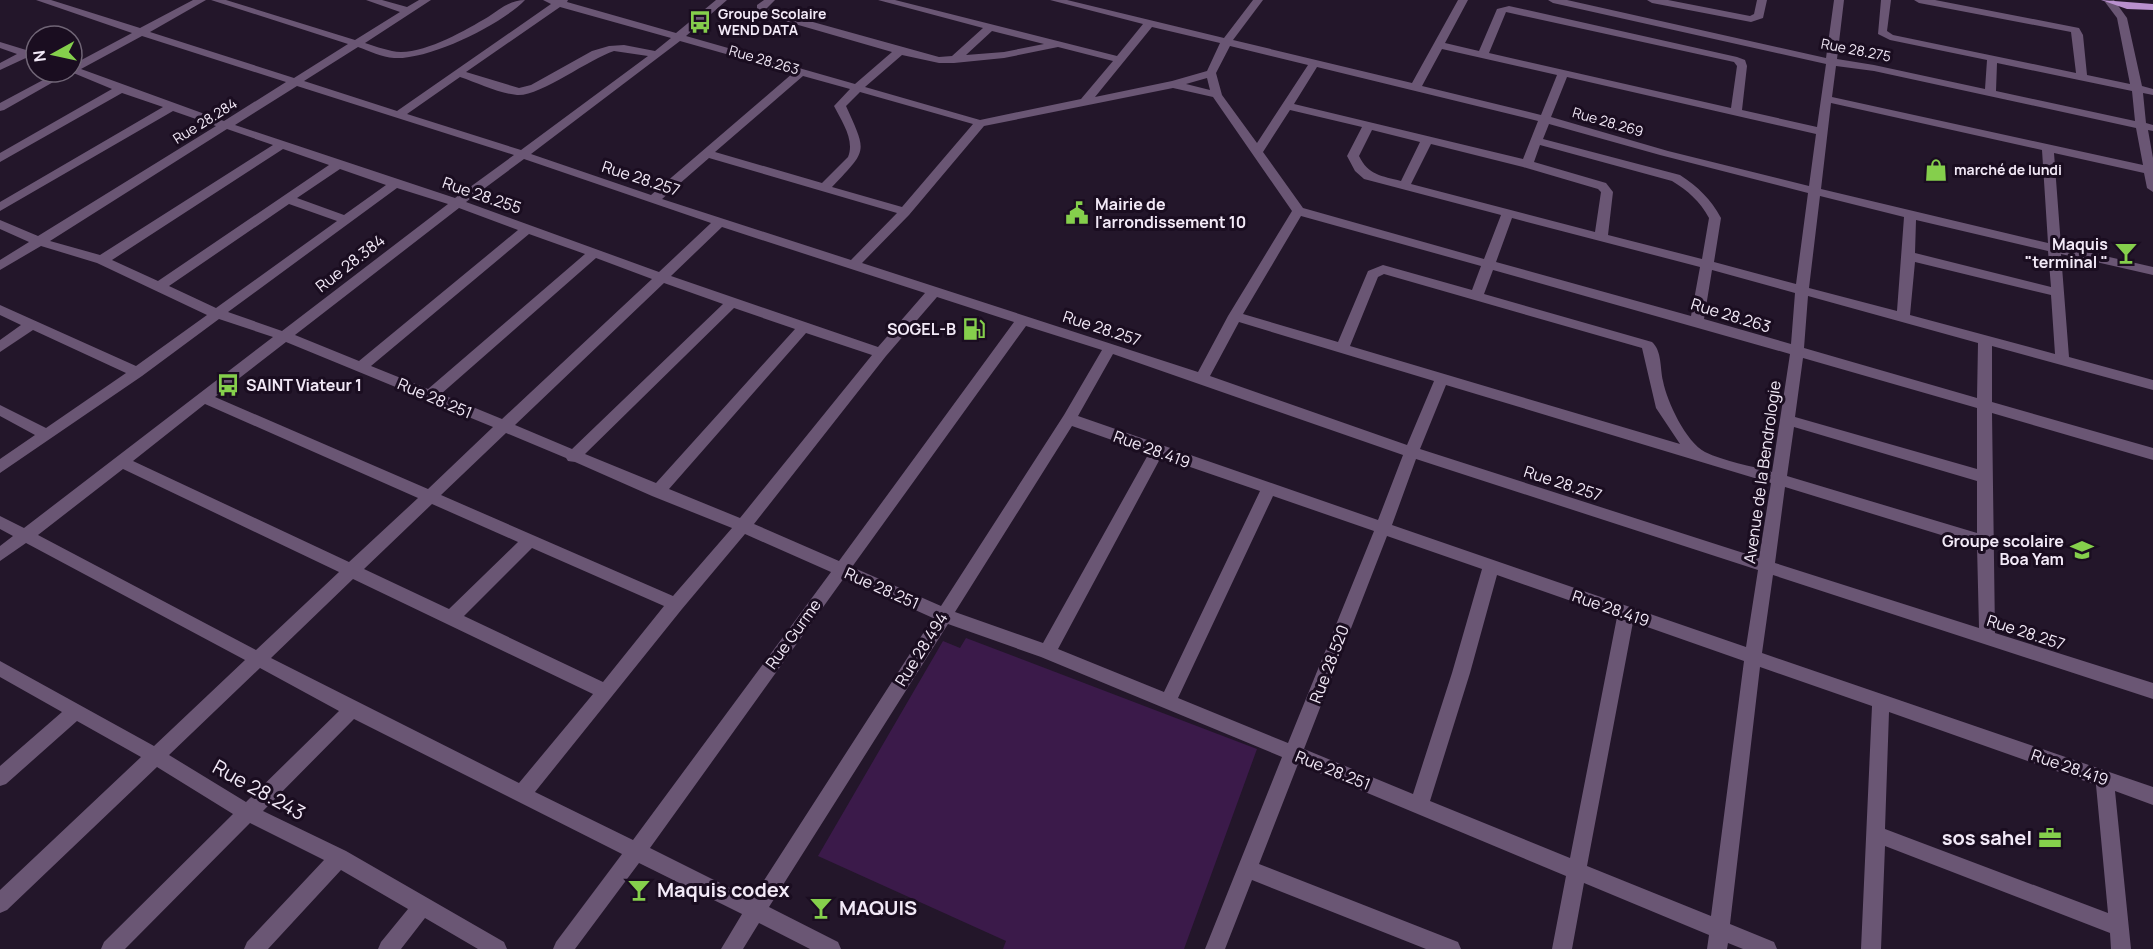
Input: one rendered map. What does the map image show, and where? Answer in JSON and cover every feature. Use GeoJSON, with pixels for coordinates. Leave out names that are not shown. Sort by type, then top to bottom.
{"type":"FeatureCollection","features":[{"type":"Feature","properties":{"kind":"main road"},"geometry":{"type":"LineString","coordinates":[[2108,1],[2153,7]]}},
{"type":"Feature","properties":{"kind":"street","name":"Rue 28.257"},"geometry":{"type":"LineString","coordinates":[[41,0],[524,155],[653,200],[1202,378],[1411,452],[2153,691]]}},
{"type":"Feature","properties":{"kind":"street"},"geometry":{"type":"LineString","coordinates":[[84,62],[201,0]]}},
{"type":"Feature","properties":{"kind":"street"},"geometry":{"type":"LineString","coordinates":[[216,0],[393,55],[417,52],[468,33],[520,0]]}},
{"type":"Feature","properties":{"kind":"street"},"geometry":{"type":"LineString","coordinates":[[371,0],[408,10]]}},
{"type":"Feature","properties":{"kind":"street","name":"Rue 28.284"},"geometry":{"type":"LineString","coordinates":[[0,266],[426,0]]}},
{"type":"Feature","properties":{"kind":"street","name":"Rue 28.384"},"geometry":{"type":"LineString","coordinates":[[0,555],[457,203],[657,56],[722,0]]}},
{"type":"Feature","properties":{"kind":"street"},"geometry":{"type":"LineString","coordinates":[[770,0],[761,7],[761,11],[939,60],[1004,55],[1058,44]]}},
{"type":"Feature","properties":{"kind":"street"},"geometry":{"type":"LineString","coordinates":[[883,0],[1118,59]]}},
{"type":"Feature","properties":{"kind":"street"},"geometry":{"type":"LineString","coordinates":[[932,12],[945,0]]}},
{"type":"Feature","properties":{"kind":"street","name":"Rue 28.269"},"geometry":{"type":"LineString","coordinates":[[1055,0],[1545,119],[1664,153],[1910,215],[2153,271]]}},
{"type":"Feature","properties":{"kind":"street"},"geometry":{"type":"LineString","coordinates":[[1202,378],[1235,316],[1298,211],[1217,95],[1211,73],[1226,42],[1258,0]]}},
{"type":"Feature","properties":{"kind":"street"},"geometry":{"type":"LineString","coordinates":[[1415,88],[1463,0]]}},
{"type":"Feature","properties":{"kind":"street","name":"Rue 28.275"},"geometry":{"type":"LineString","coordinates":[[1553,0],[1595,4],[1832,62],[2147,127]]}},
{"type":"Feature","properties":{"kind":"street"},"geometry":{"type":"LineString","coordinates":[[1652,0],[1752,19],[1759,16],[1762,0]]}},
{"type":"Feature","properties":{"kind":"street","name":"Avenue de la Bendrologie"},"geometry":{"type":"LineString","coordinates":[[1717,949],[1753,657],[1768,566],[1797,353],[1814,190],[1839,0]]}},
{"type":"Feature","properties":{"kind":"street"},"geometry":{"type":"LineString","coordinates":[[1886,0],[1882,32],[1885,35],[2153,92]]}},
{"type":"Feature","properties":{"kind":"street"},"geometry":{"type":"LineString","coordinates":[[1919,0],[2075,30],[2078,35],[2082,77]]}},
{"type":"Feature","properties":{"kind":"street"},"geometry":{"type":"LineString","coordinates":[[1992,0],[1994,14]]}},
{"type":"Feature","properties":{"kind":"street"},"geometry":{"type":"LineString","coordinates":[[397,116],[556,1]]}},
{"type":"Feature","properties":{"kind":"street","name":"Rue 28.263"},"geometry":{"type":"LineString","coordinates":[[556,1],[980,123]]}},
{"type":"Feature","properties":{"kind":"street"},"geometry":{"type":"LineString","coordinates":[[2108,1],[2122,18],[2147,127],[2153,188]]}},
{"type":"Feature","properties":{"kind":"street"},"geometry":{"type":"LineString","coordinates":[[1582,26],[1595,4]]}},
{"type":"Feature","properties":{"kind":"street"},"geometry":{"type":"LineString","coordinates":[[2122,18],[2139,4]]}},
{"type":"Feature","properties":{"kind":"street"},"geometry":{"type":"LineString","coordinates":[[1483,55],[1502,9],[1742,62],[1736,112]]}},
{"type":"Feature","properties":{"kind":"street"},"geometry":{"type":"LineString","coordinates":[[1084,102],[1149,23]]}},
{"type":"Feature","properties":{"kind":"street"},"geometry":{"type":"LineString","coordinates":[[954,60],[990,27]]}},
{"type":"Feature","properties":{"kind":"street"},"geometry":{"type":"LineString","coordinates":[[0,45],[24,52]]}},
{"type":"Feature","properties":{"kind":"street"},"geometry":{"type":"LineString","coordinates":[[1439,45],[1822,132]]}},
{"type":"Feature","properties":{"kind":"street"},"geometry":{"type":"LineString","coordinates":[[458,73],[519,92],[535,87],[596,53],[614,48],[624,48],[657,56]]}},
{"type":"Feature","properties":{"kind":"street"},"geometry":{"type":"LineString","coordinates":[[825,187],[856,152],[857,143],[840,106],[900,51]]}},
{"type":"Feature","properties":{"kind":"street"},"geometry":{"type":"LineString","coordinates":[[0,68],[24,58]]}},
{"type":"Feature","properties":{"kind":"street"},"geometry":{"type":"LineString","coordinates":[[1990,93],[1992,59]]}},
{"type":"Feature","properties":{"kind":"street"},"geometry":{"type":"LineString","coordinates":[[1257,153],[1314,63]]}},
{"type":"Feature","properties":{"kind":"street"},"geometry":{"type":"LineString","coordinates":[[653,200],[802,71]]}},
{"type":"Feature","properties":{"kind":"street"},"geometry":{"type":"LineString","coordinates":[[854,264],[905,212],[980,123],[1174,84],[1211,73]]}},
{"type":"Feature","properties":{"kind":"street"},"geometry":{"type":"LineString","coordinates":[[1527,164],[1563,73]]}},
{"type":"Feature","properties":{"kind":"street","name":"Rue 28.255"},"geometry":{"type":"LineString","coordinates":[[84,74],[121,89],[228,124],[395,184],[457,203],[732,303],[881,353]]}},
{"type":"Feature","properties":{"kind":"street"},"geometry":{"type":"LineString","coordinates":[[0,108],[44,84]]}},
{"type":"Feature","properties":{"kind":"street"},"geometry":{"type":"LineString","coordinates":[[1174,84],[1217,95]]}},
{"type":"Feature","properties":{"kind":"street"},"geometry":{"type":"LineString","coordinates":[[0,158],[121,89]]}},
{"type":"Feature","properties":{"kind":"street"},"geometry":{"type":"LineString","coordinates":[[1827,99],[2152,171]]}},
{"type":"Feature","properties":{"kind":"street"},"geometry":{"type":"LineString","coordinates":[[0,207],[173,106]]}},
{"type":"Feature","properties":{"kind":"street"},"geometry":{"type":"LineString","coordinates":[[1288,106],[1527,164],[1606,188],[1600,237]]}},
{"type":"Feature","properties":{"kind":"street"},"geometry":{"type":"LineString","coordinates":[[1369,125],[1353,156],[1359,168],[1368,176],[2153,385]]}},
{"type":"Feature","properties":{"kind":"street"},"geometry":{"type":"LineString","coordinates":[[1404,186],[1427,140]]}},
{"type":"Feature","properties":{"kind":"street"},"geometry":{"type":"LineString","coordinates":[[1537,141],[1676,178],[1695,189],[1708,203],[1715,218],[1697,322]]}},
{"type":"Feature","properties":{"kind":"street"},"geometry":{"type":"LineString","coordinates":[[102,260],[283,144]]}},
{"type":"Feature","properties":{"kind":"street"},"geometry":{"type":"LineString","coordinates":[[2048,148],[2062,362]]}},
{"type":"Feature","properties":{"kind":"street"},"geometry":{"type":"LineString","coordinates":[[706,153],[905,212]]}},
{"type":"Feature","properties":{"kind":"street"},"geometry":{"type":"LineString","coordinates":[[160,286],[339,164]]}},
{"type":"Feature","properties":{"kind":"street"},"geometry":{"type":"LineString","coordinates":[[0,467],[137,372],[395,184]]}},
{"type":"Feature","properties":{"kind":"street"},"geometry":{"type":"LineString","coordinates":[[287,199],[344,219]]}},
{"type":"Feature","properties":{"kind":"street","name":"Rue 28.263"},"geometry":{"type":"LineString","coordinates":[[1298,211],[1697,322],[1797,353],[2153,454]]}},
{"type":"Feature","properties":{"kind":"street"},"geometry":{"type":"LineString","coordinates":[[1478,295],[1508,213]]}},
{"type":"Feature","properties":{"kind":"street"},"geometry":{"type":"LineString","coordinates":[[1903,319],[1910,215]]}},
{"type":"Feature","properties":{"kind":"street"},"geometry":{"type":"LineString","coordinates":[[0,903],[721,221]]}},
{"type":"Feature","properties":{"kind":"street","name":"Rue 28.251"},"geometry":{"type":"LineString","coordinates":[[0,224],[40,242],[102,260],[215,313],[284,336],[430,395],[573,457],[743,526],[943,615],[1047,652],[1767,949]]}},
{"type":"Feature","properties":{"kind":"street"},"geometry":{"type":"LineString","coordinates":[[360,368],[527,229]]}},
{"type":"Feature","properties":{"kind":"street"},"geometry":{"type":"LineString","coordinates":[[430,395],[593,254]]}},
{"type":"Feature","properties":{"kind":"street"},"geometry":{"type":"LineString","coordinates":[[1909,255],[2059,294]]}},
{"type":"Feature","properties":{"kind":"street"},"geometry":{"type":"LineString","coordinates":[[1342,348],[1373,273],[1383,269],[1647,345],[1651,349],[1655,387],[1667,417],[1699,456]]}},
{"type":"Feature","properties":{"kind":"street"},"geometry":{"type":"LineString","coordinates":[[522,794],[934,291]]}},
{"type":"Feature","properties":{"kind":"street"},"geometry":{"type":"LineString","coordinates":[[573,457],[732,303]]}},
{"type":"Feature","properties":{"kind":"street"},"geometry":{"type":"LineString","coordinates":[[0,310],[137,372]]}},
{"type":"Feature","properties":{"kind":"street"},"geometry":{"type":"LineString","coordinates":[[1235,316],[1986,542]]}},
{"type":"Feature","properties":{"kind":"street","name":"Rue Gurme"},"geometry":{"type":"LineString","coordinates":[[563,949],[636,853],[839,569],[1023,320]]}},
{"type":"Feature","properties":{"kind":"street"},"geometry":{"type":"LineString","coordinates":[[0,347],[31,325]]}},
{"type":"Feature","properties":{"kind":"street"},"geometry":{"type":"LineString","coordinates":[[657,492],[804,327]]}},
{"type":"Feature","properties":{"kind":"street"},"geometry":{"type":"LineString","coordinates":[[1985,340],[1984,477],[1987,636]]}},
{"type":"Feature","properties":{"kind":"street","name":"Rue 28.494"},"geometry":{"type":"LineString","coordinates":[[731,949],[1069,419],[1110,348]]}},
{"type":"Feature","properties":{"kind":"street","name":"Rue 28.520"},"geometry":{"type":"LineString","coordinates":[[1215,949],[1442,378]]}},
{"type":"Feature","properties":{"kind":"street"},"geometry":{"type":"LineString","coordinates":[[204,398],[676,604]]}},
{"type":"Feature","properties":{"kind":"street"},"geometry":{"type":"LineString","coordinates":[[0,410],[46,434]]}},
{"type":"Feature","properties":{"kind":"street","name":"Rue 28.419"},"geometry":{"type":"LineString","coordinates":[[1069,419],[2153,796]]}},
{"type":"Feature","properties":{"kind":"street"},"geometry":{"type":"LineString","coordinates":[[1788,420],[1984,477]]}},
{"type":"Feature","properties":{"kind":"street"},"geometry":{"type":"LineString","coordinates":[[1047,652],[1157,451]]}},
{"type":"Feature","properties":{"kind":"street"},"geometry":{"type":"LineString","coordinates":[[122,462],[606,691]]}},
{"type":"Feature","properties":{"kind":"street"},"geometry":{"type":"LineString","coordinates":[[1168,702],[1268,490]]}},
{"type":"Feature","properties":{"kind":"street"},"geometry":{"type":"LineString","coordinates":[[0,522],[352,708],[636,853],[756,910],[831,949]]}},
{"type":"Feature","properties":{"kind":"street"},"geometry":{"type":"LineString","coordinates":[[451,618],[530,540]]}},
{"type":"Feature","properties":{"kind":"street"},"geometry":{"type":"LineString","coordinates":[[1419,805],[1461,673],[1491,567]]}},
{"type":"Feature","properties":{"kind":"street"},"geometry":{"type":"LineString","coordinates":[[1562,949],[1626,613]]}},
{"type":"Feature","properties":{"kind":"street","name":"Rue 28.243"},"geometry":{"type":"LineString","coordinates":[[0,668],[155,756],[246,812],[339,858],[497,949]]}},
{"type":"Feature","properties":{"kind":"street"},"geometry":{"type":"LineString","coordinates":[[1871,949],[1881,702]]}},
{"type":"Feature","properties":{"kind":"street"},"geometry":{"type":"LineString","coordinates":[[111,949],[352,708]]}},
{"type":"Feature","properties":{"kind":"street"},"geometry":{"type":"LineString","coordinates":[[0,778],[76,711]]}},
{"type":"Feature","properties":{"kind":"street"},"geometry":{"type":"LineString","coordinates":[[2105,779],[2121,949]]}},
{"type":"Feature","properties":{"kind":"street"},"geometry":{"type":"LineString","coordinates":[[1876,834],[2119,927]]}},
{"type":"Feature","properties":{"kind":"street"},"geometry":{"type":"LineString","coordinates":[[254,949],[339,858]]}},
{"type":"Feature","properties":{"kind":"street"},"geometry":{"type":"LineString","coordinates":[[1246,868],[1451,949]]}},
{"type":"Feature","properties":{"kind":"street"},"geometry":{"type":"LineString","coordinates":[[388,949],[422,907]]}},
{"type":"Feature","properties":{"kind":"shaded area"},"geometry":{"type":"Polygon","coordinates":[[[966,638],[1257,749],[1184,949],[1003,949],[1006,941],[818,856],[943,641],[960,648],[966,638]]]}},
{"type":"Feature","properties":{"kind":"place","name":"Groupe Scolaire WEND DATA"},"geometry":{"type":"Point","coordinates":[700,22]}},
{"type":"Feature","properties":{"kind":"place","name":"marché de lundi"},"geometry":{"type":"Point","coordinates":[1936,170]}},
{"type":"Feature","properties":{"kind":"place","name":"Mairie de l'arrondissement 10"},"geometry":{"type":"Point","coordinates":[1077,213]}},
{"type":"Feature","properties":{"kind":"place","name":"Maquis \"terminal \""},"geometry":{"type":"Point","coordinates":[2126,253]}},
{"type":"Feature","properties":{"kind":"place","name":"SOGEL-B"},"geometry":{"type":"Point","coordinates":[974,329]}},
{"type":"Feature","properties":{"kind":"place","name":"SAINT Viateur 1"},"geometry":{"type":"Point","coordinates":[228,385]}},
{"type":"Feature","properties":{"kind":"place","name":"Groupe scolaire Boa Yam"},"geometry":{"type":"Point","coordinates":[2082,550]}},
{"type":"Feature","properties":{"kind":"place","name":"sos sahel"},"geometry":{"type":"Point","coordinates":[2050,838]}},
{"type":"Feature","properties":{"kind":"place","name":"Maquis codex"},"geometry":{"type":"Point","coordinates":[639,890]}},
{"type":"Feature","properties":{"kind":"place","name":"MAQUIS"},"geometry":{"type":"Point","coordinates":[821,908]}}]}
